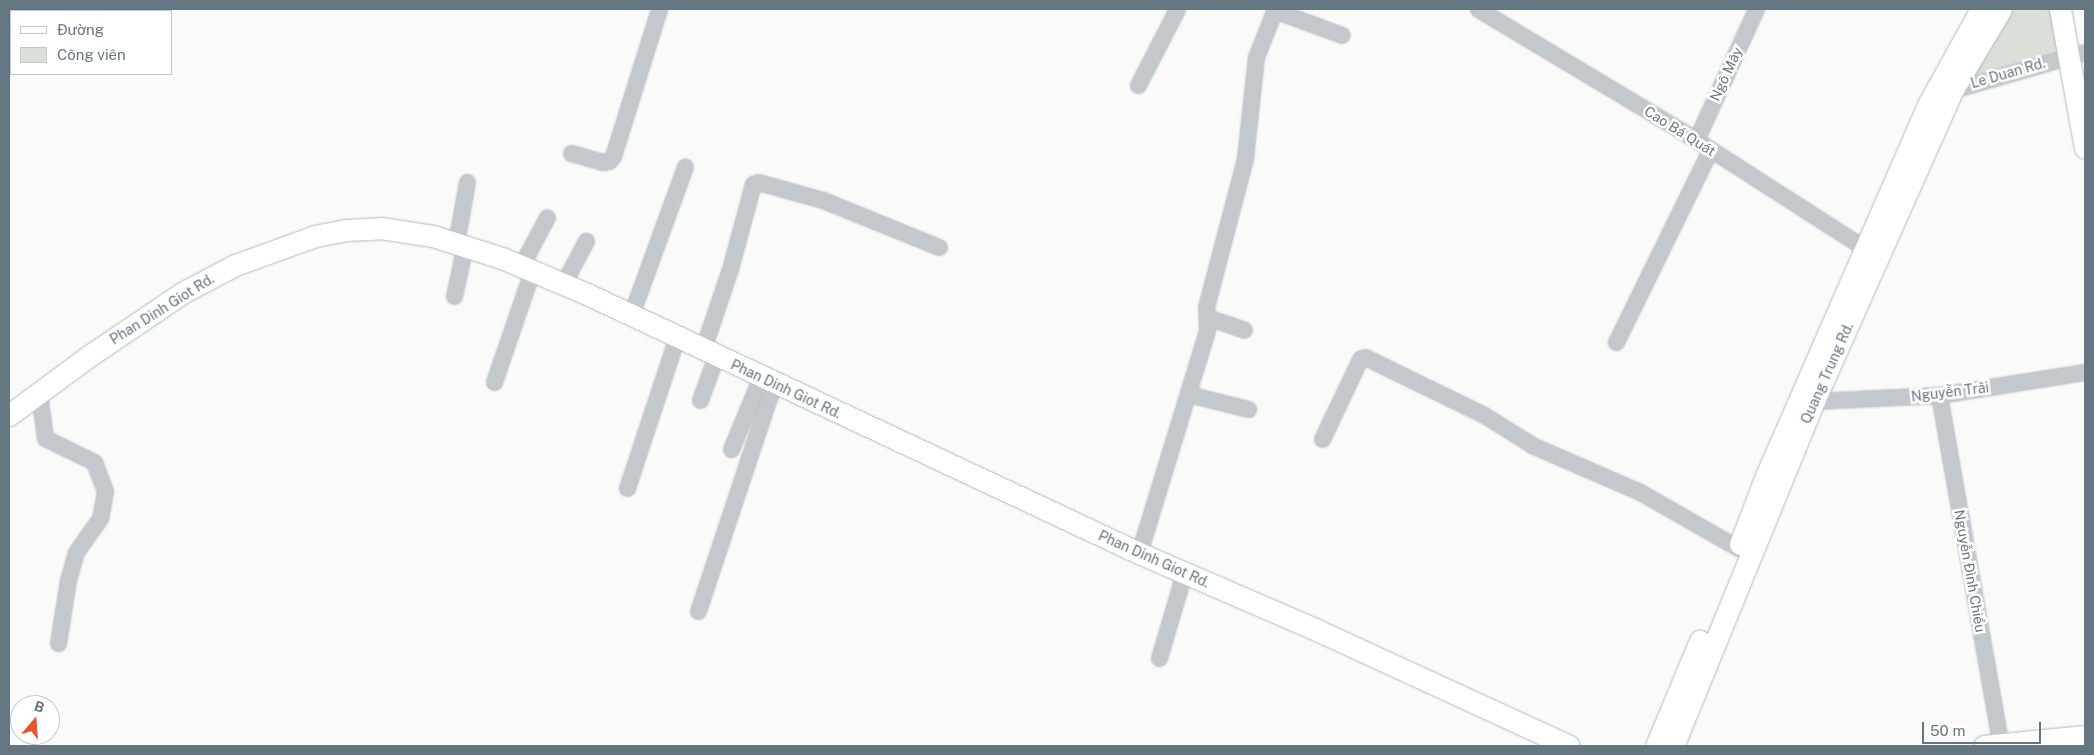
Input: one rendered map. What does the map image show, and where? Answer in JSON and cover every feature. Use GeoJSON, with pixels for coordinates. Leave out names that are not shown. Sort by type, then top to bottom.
{"type":"FeatureCollection","features":[{"type":"Feature","properties":{"kind":"main road","name":"Quang Trung Rd."},"geometry":{"type":"LineString","coordinates":[[1673,746],[1814,401],[1932,98],[1981,9]]}},
{"type":"Feature","properties":{"kind":"main road","name":"Quang Trung Rd."},"geometry":{"type":"LineString","coordinates":[[1656,746],[1766,476],[1872,252],[1953,89],[2001,9]]}},
{"type":"Feature","properties":{"kind":"main road"},"geometry":{"type":"LineString","coordinates":[[2060,9],[2077,54],[2085,148]]}},
{"type":"Feature","properties":{"kind":"main road","name":"Phan Dinh Giot Rd."},"geometry":{"type":"LineString","coordinates":[[9,415],[182,293],[235,265],[286,246],[331,233],[380,228],[460,244],[526,268],[563,284],[1139,553],[1570,746]]}},
{"type":"Feature","properties":{"kind":"main road"},"geometry":{"type":"LineString","coordinates":[[1995,746],[2085,736]]}},
{"type":"Feature","properties":{"kind":"street"},"geometry":{"type":"LineString","coordinates":[[571,153],[602,162],[610,161],[659,9]]}},
{"type":"Feature","properties":{"kind":"street"},"geometry":{"type":"LineString","coordinates":[[1138,85],[1177,9]]}},
{"type":"Feature","properties":{"kind":"street","name":"Cao Bá Quát"},"geometry":{"type":"LineString","coordinates":[[1478,9],[1696,140],[1872,252]]}},
{"type":"Feature","properties":{"kind":"street","name":"Ngô Mây"},"geometry":{"type":"LineString","coordinates":[[1696,140],[1756,9]]}},
{"type":"Feature","properties":{"kind":"street"},"geometry":{"type":"LineString","coordinates":[[1139,553],[1207,330],[1206,307],[1244,158],[1256,56],[1275,10],[1342,35]]}},
{"type":"Feature","properties":{"kind":"street","name":"Le Duan Rd."},"geometry":{"type":"LineString","coordinates":[[1932,98],[1953,89],[2077,54]]}},
{"type":"Feature","properties":{"kind":"street"},"geometry":{"type":"LineString","coordinates":[[1616,342],[1710,150]]}},
{"type":"Feature","properties":{"kind":"street"},"geometry":{"type":"LineString","coordinates":[[631,315],[686,167]]}},
{"type":"Feature","properties":{"kind":"street"},"geometry":{"type":"LineString","coordinates":[[454,296],[467,182]]}},
{"type":"Feature","properties":{"kind":"street"},"geometry":{"type":"LineString","coordinates":[[700,400],[730,269],[753,184],[758,182],[823,200],[938,247]]}},
{"type":"Feature","properties":{"kind":"street"},"geometry":{"type":"LineString","coordinates":[[494,382],[526,268],[546,217]]}},
{"type":"Feature","properties":{"kind":"street"},"geometry":{"type":"LineString","coordinates":[[563,284],[586,241]]}},
{"type":"Feature","properties":{"kind":"street"},"geometry":{"type":"LineString","coordinates":[[1207,317],[1244,330]]}},
{"type":"Feature","properties":{"kind":"street"},"geometry":{"type":"LineString","coordinates":[[627,488],[676,337]]}},
{"type":"Feature","properties":{"kind":"street"},"geometry":{"type":"LineString","coordinates":[[1322,439],[1360,359],[1365,357],[1484,415],[1532,445],[1640,492],[1738,548]]}},
{"type":"Feature","properties":{"kind":"street","name":"Nguyễn Trãi"},"geometry":{"type":"LineString","coordinates":[[1814,401],[1939,395],[2085,372]]}},
{"type":"Feature","properties":{"kind":"street"},"geometry":{"type":"LineString","coordinates":[[731,449],[768,380]]}},
{"type":"Feature","properties":{"kind":"street"},"geometry":{"type":"LineString","coordinates":[[698,611],[768,380]]}},
{"type":"Feature","properties":{"kind":"street"},"geometry":{"type":"LineString","coordinates":[[39,393],[45,438],[94,462],[105,491],[100,518],[76,552],[68,580],[58,643]]}},
{"type":"Feature","properties":{"kind":"street"},"geometry":{"type":"LineString","coordinates":[[1188,394],[1248,409]]}},
{"type":"Feature","properties":{"kind":"street","name":"Nguyễn Đình Chiểu"},"geometry":{"type":"LineString","coordinates":[[1939,395],[1995,746]]}},
{"type":"Feature","properties":{"kind":"street"},"geometry":{"type":"LineString","coordinates":[[1159,658],[1184,573]]}},
{"type":"Feature","properties":{"kind":"green space"},"geometry":{"type":"Polygon","coordinates":[[[2012,9],[2054,9],[2061,50],[2057,56],[1971,76],[2012,9]]]}}]}
